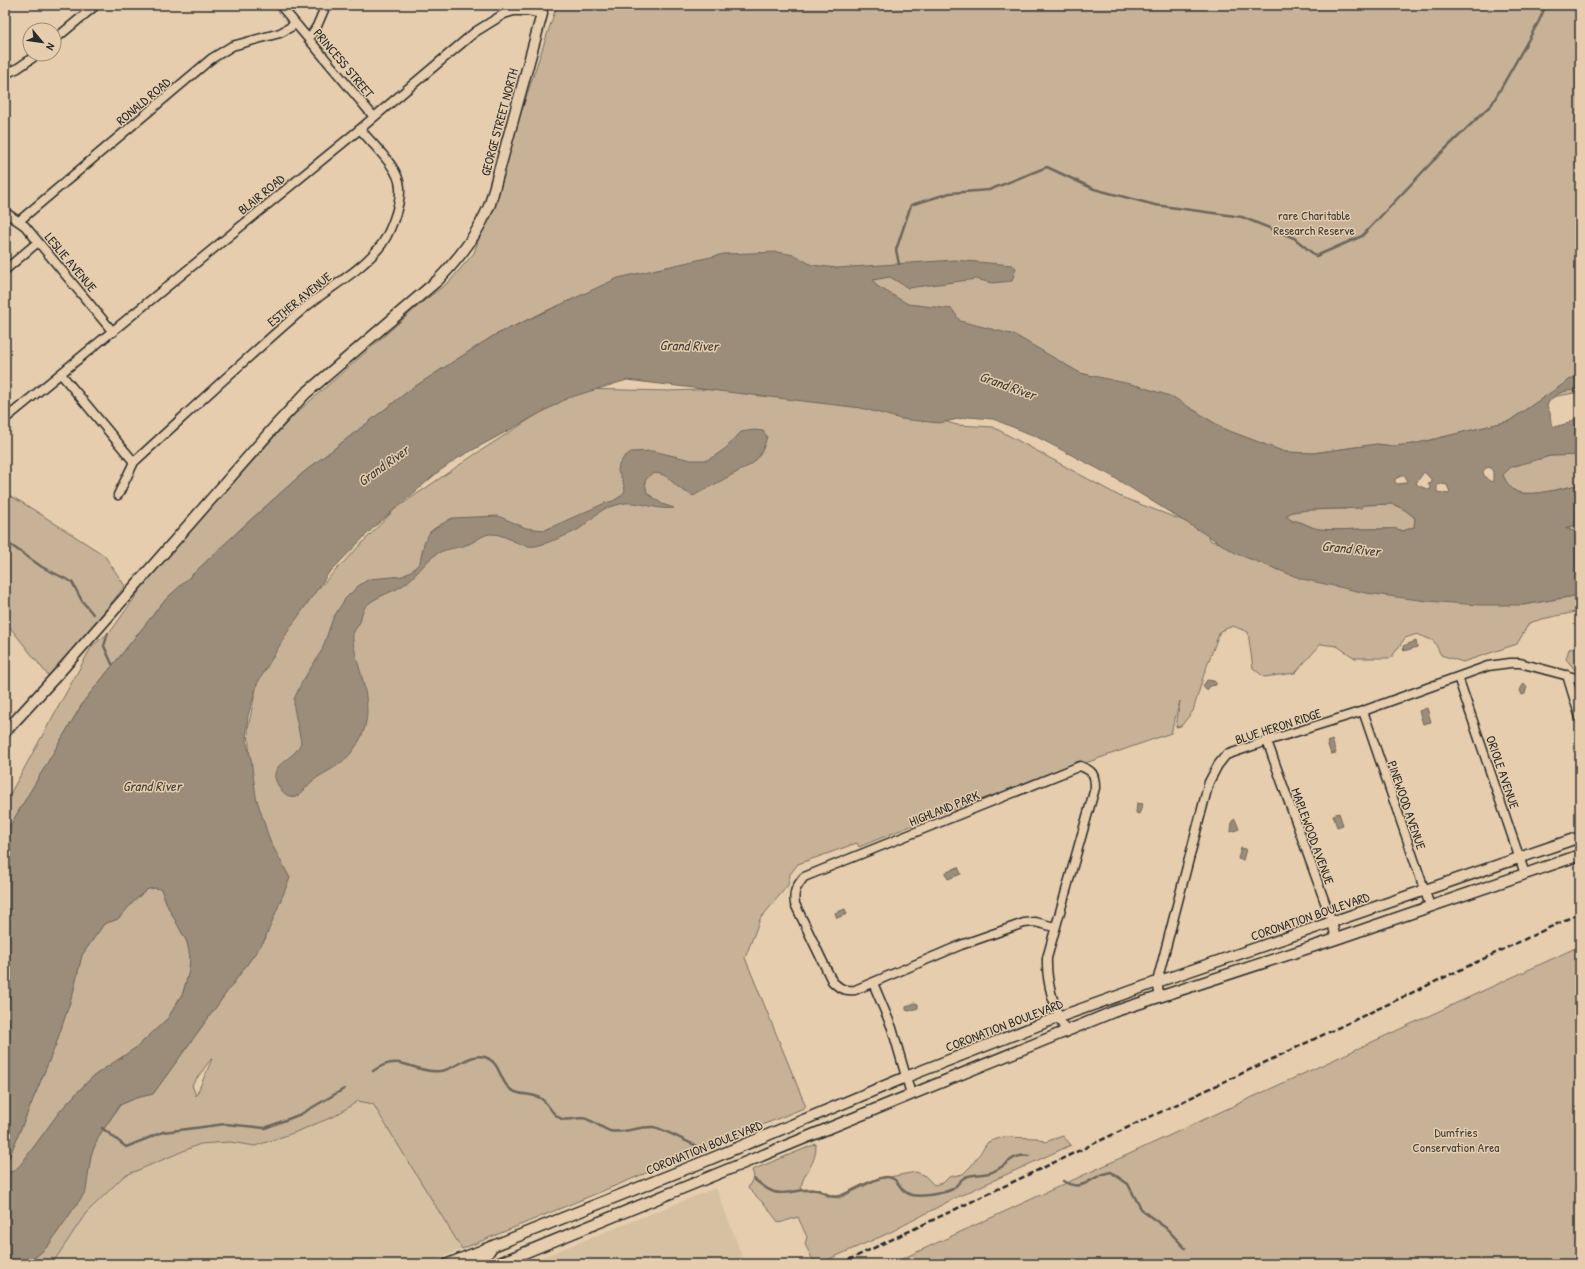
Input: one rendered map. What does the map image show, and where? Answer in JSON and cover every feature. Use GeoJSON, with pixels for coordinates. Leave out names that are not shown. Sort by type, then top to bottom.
{"type":"FeatureCollection","features":[{"type":"Feature","properties":{"kind":"main road"},"geometry":{"type":"LineString","coordinates":[[542,9],[550,5]]}},
{"type":"Feature","properties":{"kind":"main road","name":"GEORGE STREET NORTH"},"geometry":{"type":"LineString","coordinates":[[5,732],[305,394],[438,280],[456,261],[475,235],[490,204],[542,9]]}},
{"type":"Feature","properties":{"kind":"main road","name":"CORONATION BOULEVARD"},"geometry":{"type":"LineString","coordinates":[[448,1264],[906,1077],[1059,1017],[1580,837]]}},
{"type":"Feature","properties":{"kind":"main road"},"geometry":{"type":"LineString","coordinates":[[497,1264],[911,1094],[1066,1033],[1113,1012],[1336,939],[1580,855]]}},
{"type":"Feature","properties":{"kind":"main road"},"geometry":{"type":"LineString","coordinates":[[1267,944],[1273,960]]}},
{"type":"Feature","properties":{"kind":"main road"},"geometry":{"type":"LineString","coordinates":[[771,1133],[776,1149]]}},
{"type":"Feature","properties":{"kind":"main road"},"geometry":{"type":"LineString","coordinates":[[473,1264],[483,1260],[494,1246]]}},
{"type":"Feature","properties":{"kind":"street"},"geometry":{"type":"LineString","coordinates":[[62,33],[96,5]]}},
{"type":"Feature","properties":{"kind":"street","name":"PRINCESS STREET"},"geometry":{"type":"LineString","coordinates":[[280,5],[374,117]]}},
{"type":"Feature","properties":{"kind":"street"},"geometry":{"type":"LineString","coordinates":[[309,39],[317,26],[326,5]]}},
{"type":"Feature","properties":{"kind":"street","name":"BLAIR ROAD"},"geometry":{"type":"LineString","coordinates":[[5,419],[360,129],[475,32],[488,23],[514,10],[542,9]]}},
{"type":"Feature","properties":{"kind":"street","name":"RONALD ROAD"},"geometry":{"type":"LineString","coordinates":[[19,221],[211,59],[232,46],[280,33],[296,24]]}},
{"type":"Feature","properties":{"kind":"street"},"geometry":{"type":"LineString","coordinates":[[5,74],[27,62]]}},
{"type":"Feature","properties":{"kind":"street","name":"ESTHER AVENUE"},"geometry":{"type":"LineString","coordinates":[[118,496],[134,462],[303,308],[365,262],[378,249],[388,235],[401,189],[400,180],[392,167],[360,129]]}},
{"type":"Feature","properties":{"kind":"street","name":"LESLIE AVENUE"},"geometry":{"type":"LineString","coordinates":[[5,212],[19,221],[38,242],[113,332]]}},
{"type":"Feature","properties":{"kind":"street"},"geometry":{"type":"LineString","coordinates":[[5,270],[38,242]]}},
{"type":"Feature","properties":{"kind":"street"},"geometry":{"type":"LineString","coordinates":[[61,374],[134,462]]}},
{"type":"Feature","properties":{"kind":"street","name":"BLUE HERON RIDGE"},"geometry":{"type":"LineString","coordinates":[[1160,997],[1157,982],[1209,782],[1218,765],[1226,755],[1363,711],[1488,666],[1520,663],[1580,679]]}},
{"type":"Feature","properties":{"kind":"street"},"geometry":{"type":"LineString","coordinates":[[1567,675],[1580,718]]}},
{"type":"Feature","properties":{"kind":"street","name":"ORIOLE AVENUE"},"geometry":{"type":"LineString","coordinates":[[1458,677],[1525,874]]}},
{"type":"Feature","properties":{"kind":"street","name":"PINEWOOD AVENUE"},"geometry":{"type":"LineString","coordinates":[[1363,711],[1430,906]]}},
{"type":"Feature","properties":{"kind":"street","name":"MAPLEWOOD AVENUE"},"geometry":{"type":"LineString","coordinates":[[1267,741],[1332,922],[1336,939]]}},
{"type":"Feature","properties":{"kind":"street","name":"HIGHLAND PARK"},"geometry":{"type":"LineString","coordinates":[[1055,927],[1035,922],[1024,922],[962,945],[873,983],[855,990],[847,991],[840,989],[832,981],[794,904],[794,896],[796,887],[804,877],[1080,766],[1092,772],[1095,779],[1095,788],[1047,958],[1046,973],[1049,988],[1066,1033]]}},
{"type":"Feature","properties":{"kind":"street"},"geometry":{"type":"LineString","coordinates":[[873,983],[892,1028],[911,1094]]}},
{"type":"Feature","properties":{"kind":"shaded area"},"geometry":{"type":"Polygon","coordinates":[[[359,1101],[373,1103],[462,1249],[425,1264],[52,1264],[86,1213],[124,1176],[200,1144],[230,1142],[255,1146],[296,1132],[335,1116],[359,1101]]]}},
{"type":"Feature","properties":{"kind":"shaded area"},"geometry":{"type":"Polygon","coordinates":[[[716,1188],[745,1264],[525,1264],[716,1188]]]}},
{"type":"Feature","properties":{"kind":"green space","name":"rare Charitable Research Reserve"},"geometry":{"type":"Polygon","coordinates":[[[557,5],[1580,5],[1580,392],[1541,399],[1509,421],[1414,444],[1393,446],[1377,444],[1313,453],[1284,452],[1224,429],[1194,410],[1105,379],[1080,373],[1064,364],[678,265],[657,269],[550,309],[493,336],[411,389],[304,472],[161,604],[84,701],[5,834],[5,803],[92,646],[111,631],[148,579],[293,416],[425,300],[449,282],[474,253],[557,5]]]}},
{"type":"Feature","properties":{"kind":"green space"},"geometry":{"type":"Polygon","coordinates":[[[817,385],[957,425],[993,427],[1121,497],[1203,528],[1211,541],[1523,605],[1580,595],[1580,611],[1529,623],[1517,644],[1463,662],[1441,655],[1434,641],[1417,634],[1405,638],[1391,658],[1355,658],[1337,646],[1321,644],[1295,673],[1264,677],[1253,668],[1248,632],[1233,626],[1220,631],[1204,674],[1193,711],[1181,726],[1176,727],[1180,701],[1171,733],[940,814],[859,847],[857,843],[798,864],[790,874],[788,885],[760,919],[745,958],[806,1107],[462,1249],[373,1104],[358,1101],[335,1116],[296,1132],[255,1146],[230,1142],[200,1144],[124,1176],[86,1213],[52,1264],[28,1264],[48,1246],[85,1191],[91,1155],[99,1136],[120,1105],[136,1098],[153,1094],[266,938],[253,809],[248,728],[257,684],[288,620],[395,509],[474,455],[577,389],[670,391],[817,385]],[[212,1059],[192,1085],[196,1096],[212,1059]]]}},
{"type":"Feature","properties":{"kind":"green space"},"geometry":{"type":"Polygon","coordinates":[[[1580,455],[1580,484],[1574,486],[1548,491],[1523,493],[1512,489],[1503,475],[1511,467],[1550,456],[1580,455]]]}},
{"type":"Feature","properties":{"kind":"green space"},"geometry":{"type":"Polygon","coordinates":[[[5,493],[104,555],[125,586],[50,678],[5,621],[5,493]]]}},
{"type":"Feature","properties":{"kind":"green space"},"geometry":{"type":"Polygon","coordinates":[[[1393,504],[1405,510],[1415,518],[1414,527],[1403,531],[1392,528],[1335,530],[1319,529],[1293,521],[1285,516],[1292,512],[1308,510],[1345,509],[1363,505],[1393,504]]]}},
{"type":"Feature","properties":{"kind":"green space"},"geometry":{"type":"Polygon","coordinates":[[[1580,524],[1580,534],[1565,528],[1580,524]]]}},
{"type":"Feature","properties":{"kind":"green space"},"geometry":{"type":"Polygon","coordinates":[[[1580,645],[1580,672],[1576,671],[1566,659],[1569,649],[1580,645]]]}},
{"type":"Feature","properties":{"kind":"green space"},"geometry":{"type":"Polygon","coordinates":[[[148,889],[161,889],[168,907],[187,942],[190,956],[189,971],[183,992],[168,1018],[137,1047],[95,1075],[86,1083],[60,1111],[22,1163],[14,1171],[7,1173],[5,1167],[56,1044],[73,993],[82,955],[104,924],[118,919],[137,898],[148,889]]]}},
{"type":"Feature","properties":{"kind":"green space","name":"Dumfries Conservation Area"},"geometry":{"type":"Polygon","coordinates":[[[1580,946],[1580,1264],[891,1264],[1580,946]]]}},
{"type":"Feature","properties":{"kind":"green space"},"geometry":{"type":"Polygon","coordinates":[[[1063,1136],[1071,1145],[955,1198],[889,1233],[818,1264],[812,1258],[805,1244],[807,1237],[798,1217],[779,1223],[766,1206],[748,1188],[754,1176],[752,1170],[816,1144],[816,1151],[812,1163],[804,1177],[801,1188],[806,1191],[819,1189],[828,1197],[840,1198],[879,1179],[916,1172],[924,1175],[934,1185],[943,1183],[949,1177],[963,1174],[972,1165],[988,1142],[1003,1137],[1037,1138],[1045,1142],[1063,1136]]]}},
{"type":"Feature","properties":{"kind":"water","name":"Grand River"},"geometry":{"type":"Polygon","coordinates":[[[778,252],[794,255],[812,265],[837,268],[954,260],[1012,265],[1016,268],[1012,281],[992,283],[976,279],[908,288],[890,277],[873,280],[877,286],[908,304],[952,309],[960,321],[1015,335],[1080,373],[1139,386],[1173,397],[1224,429],[1285,452],[1313,453],[1377,444],[1393,446],[1414,444],[1509,421],[1572,378],[1580,377],[1580,393],[1576,391],[1566,391],[1552,398],[1547,406],[1550,413],[1551,423],[1554,427],[1569,423],[1580,415],[1580,455],[1550,456],[1511,467],[1503,475],[1512,489],[1523,493],[1548,491],[1580,484],[1580,524],[1565,528],[1580,534],[1580,595],[1523,605],[1479,605],[1427,601],[1366,593],[1302,579],[1237,554],[1110,475],[1035,436],[993,419],[968,417],[939,423],[901,419],[861,408],[627,380],[568,398],[458,458],[438,472],[373,528],[328,574],[288,631],[257,684],[248,716],[246,740],[251,759],[256,797],[270,841],[290,878],[264,941],[153,1094],[136,1098],[120,1105],[99,1136],[91,1155],[86,1191],[48,1246],[28,1264],[5,1264],[5,1170],[7,1173],[14,1171],[22,1163],[60,1111],[86,1083],[95,1075],[137,1047],[168,1018],[183,993],[189,971],[190,956],[187,942],[168,907],[161,889],[148,889],[137,898],[118,919],[104,924],[82,955],[73,993],[56,1044],[5,1167],[5,834],[84,701],[161,604],[304,472],[411,389],[493,336],[618,278],[724,254],[778,252]],[[1490,467],[1483,471],[1484,475],[1493,482],[1493,472],[1490,467]],[[1424,472],[1416,483],[1419,486],[1430,490],[1431,488],[1428,484],[1432,483],[1431,479],[1424,472]],[[1405,476],[1395,479],[1397,484],[1406,483],[1407,480],[1405,476]],[[1442,484],[1437,485],[1437,492],[1449,494],[1450,492],[1447,485],[1442,484]],[[1393,504],[1363,505],[1361,508],[1308,510],[1292,512],[1286,516],[1292,521],[1319,529],[1335,530],[1392,528],[1403,531],[1414,527],[1415,518],[1405,510],[1393,504]]]}},
{"type":"Feature","properties":{"kind":"water"},"geometry":{"type":"Polygon","coordinates":[[[754,430],[763,431],[767,436],[762,452],[758,458],[752,464],[693,496],[679,488],[663,475],[656,473],[651,474],[645,481],[647,493],[662,504],[674,508],[660,508],[634,503],[620,504],[603,510],[575,531],[558,539],[536,546],[524,545],[496,534],[490,534],[469,544],[438,553],[398,589],[378,598],[365,607],[360,622],[353,634],[354,648],[367,705],[366,722],[358,744],[345,759],[317,777],[302,793],[291,796],[284,793],[275,778],[275,772],[283,762],[293,754],[301,742],[294,708],[294,699],[302,682],[322,650],[333,618],[345,599],[358,586],[369,579],[403,576],[414,569],[420,562],[424,543],[430,532],[452,518],[498,516],[526,528],[545,530],[605,503],[613,501],[621,496],[625,491],[623,481],[618,471],[619,465],[624,457],[631,452],[653,451],[691,460],[707,460],[726,448],[741,432],[754,430]]]}},
{"type":"Feature","properties":{"kind":"water"},"geometry":{"type":"Polygon","coordinates":[[[1416,641],[1417,647],[1404,651],[1403,646],[1416,641]]]}},
{"type":"Feature","properties":{"kind":"water"},"geometry":{"type":"Polygon","coordinates":[[[1207,680],[1214,681],[1216,685],[1210,686],[1207,690],[1205,689],[1203,686],[1207,680]]]}},
{"type":"Feature","properties":{"kind":"water"},"geometry":{"type":"Polygon","coordinates":[[[1524,683],[1527,686],[1525,694],[1522,695],[1520,690],[1524,683]]]}},
{"type":"Feature","properties":{"kind":"water"},"geometry":{"type":"Polygon","coordinates":[[[1427,708],[1431,722],[1423,724],[1419,711],[1427,708]]]}},
{"type":"Feature","properties":{"kind":"water"},"geometry":{"type":"Polygon","coordinates":[[[1332,740],[1336,753],[1331,754],[1327,742],[1332,740]]]}},
{"type":"Feature","properties":{"kind":"water"},"geometry":{"type":"Polygon","coordinates":[[[1137,803],[1143,804],[1139,814],[1136,813],[1137,803]]]}},
{"type":"Feature","properties":{"kind":"water"},"geometry":{"type":"Polygon","coordinates":[[[1339,813],[1343,825],[1337,827],[1333,815],[1339,813]]]}},
{"type":"Feature","properties":{"kind":"water"},"geometry":{"type":"Polygon","coordinates":[[[1235,819],[1239,829],[1231,832],[1232,821],[1235,819]]]}},
{"type":"Feature","properties":{"kind":"water"},"geometry":{"type":"Polygon","coordinates":[[[1241,848],[1246,849],[1243,860],[1238,859],[1241,848]]]}},
{"type":"Feature","properties":{"kind":"water"},"geometry":{"type":"Polygon","coordinates":[[[958,867],[961,874],[948,879],[945,873],[958,867]]]}},
{"type":"Feature","properties":{"kind":"water"},"geometry":{"type":"Polygon","coordinates":[[[845,909],[847,914],[837,918],[835,913],[845,909]]]}},
{"type":"Feature","properties":{"kind":"water"},"geometry":{"type":"Polygon","coordinates":[[[915,1003],[918,1004],[918,1008],[909,1011],[906,1010],[906,1007],[915,1003]]]}},
{"type":"Feature","properties":{"kind":"waterway"},"geometry":{"type":"LineString","coordinates":[[899,264],[896,250],[911,205],[950,193],[989,190],[1047,167],[1094,189],[1155,205],[1242,217],[1294,238],[1316,256],[1362,236],[1433,161],[1492,104],[1539,21],[1546,5]]}},
{"type":"Feature","properties":{"kind":"waterway"},"geometry":{"type":"LineString","coordinates":[[5,541],[42,567],[72,582],[82,601],[93,614]]}},
{"type":"Feature","properties":{"kind":"waterway"},"geometry":{"type":"LineString","coordinates":[[108,633],[104,646],[112,664]]}},
{"type":"Feature","properties":{"kind":"waterway"},"geometry":{"type":"LineString","coordinates":[[373,1071],[383,1065],[391,1063],[399,1063],[431,1071],[440,1071],[451,1068],[474,1057],[485,1057],[493,1062],[504,1082],[514,1092],[540,1098],[555,1115],[562,1119],[567,1120],[583,1118],[590,1120],[607,1130],[615,1132],[653,1127],[695,1145]]}},
{"type":"Feature","properties":{"kind":"waterway"},"geometry":{"type":"LineString","coordinates":[[102,1128],[126,1147],[163,1132],[225,1124],[265,1128],[301,1114],[344,1089]]}},
{"type":"Feature","properties":{"kind":"waterway"},"geometry":{"type":"LineString","coordinates":[[754,1179],[774,1192],[785,1193],[812,1189],[835,1197],[877,1179],[887,1177],[894,1179],[902,1189],[910,1195],[923,1196],[949,1191],[965,1177],[989,1173],[995,1171],[1018,1156],[1029,1156]]}},
{"type":"Feature","properties":{"kind":"waterway"},"geometry":{"type":"LineString","coordinates":[[1063,1181],[1077,1186],[1082,1185],[1098,1176],[1111,1172],[1128,1184],[1144,1212],[1166,1228],[1185,1248]]}},
{"type":"Feature","properties":{"kind":"railway"},"geometry":{"type":"LineString","coordinates":[[840,1264],[1580,913]]}}]}
